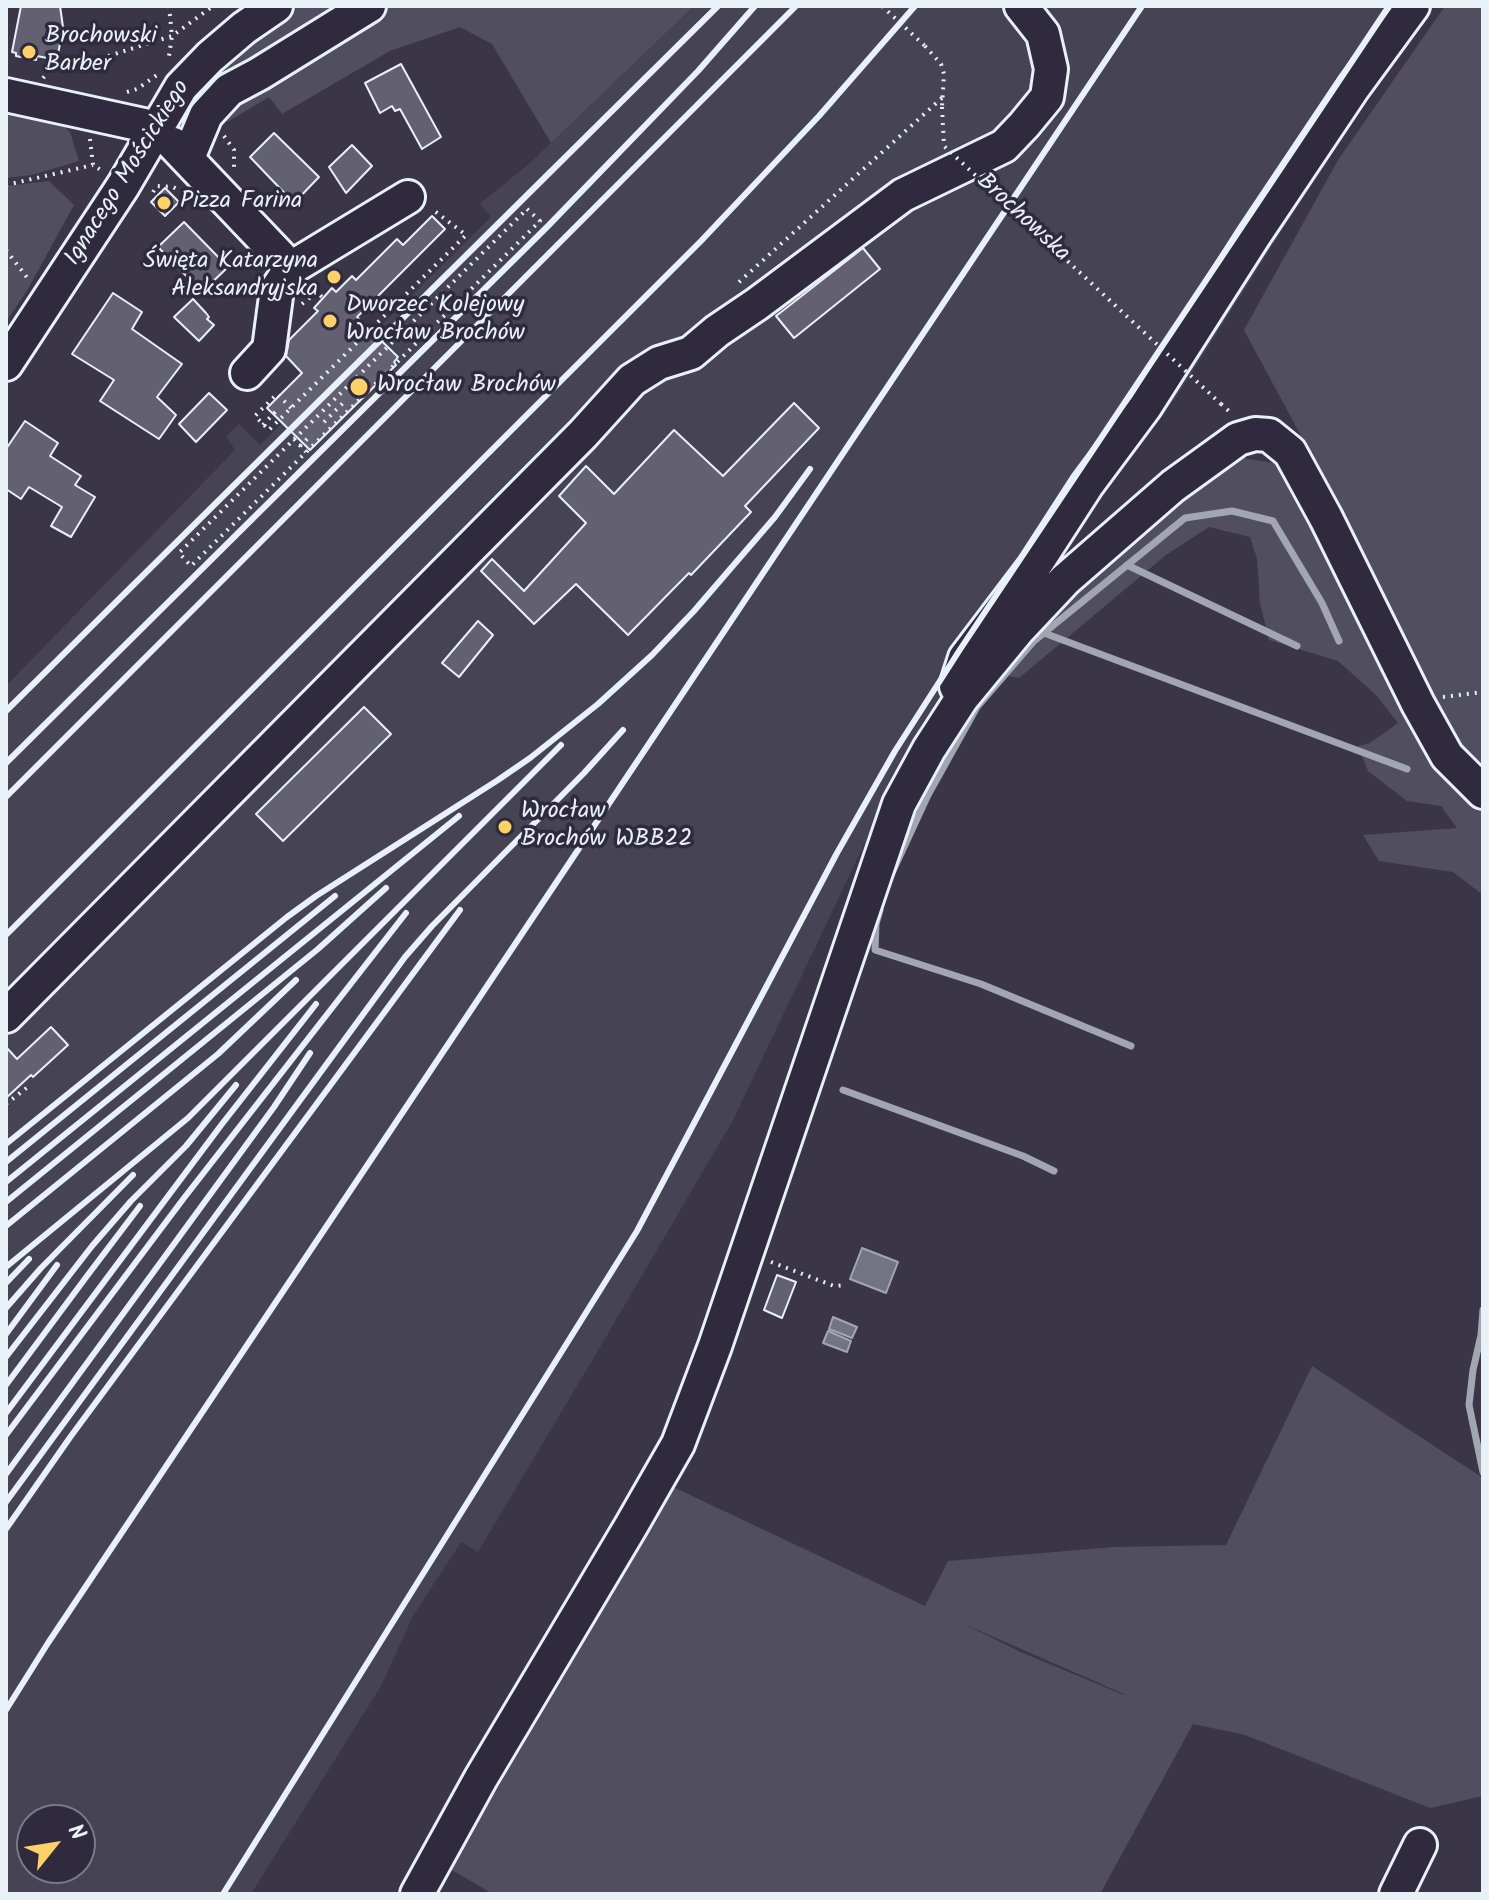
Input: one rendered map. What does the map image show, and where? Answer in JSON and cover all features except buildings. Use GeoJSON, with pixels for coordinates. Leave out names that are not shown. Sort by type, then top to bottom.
{"type":"FeatureCollection","features":[{"type":"Feature","properties":{"kind":"street","name":"Ignacego Mościckiego"},"geometry":{"type":"LineString","coordinates":[[6,364],[123,186],[181,87],[193,72],[244,28],[276,6]]}},
{"type":"Feature","properties":{"kind":"street"},"geometry":{"type":"LineString","coordinates":[[188,158],[206,115],[229,90],[369,6]]}},
{"type":"Feature","properties":{"kind":"street"},"geometry":{"type":"LineString","coordinates":[[6,1016],[583,434],[632,380],[659,363],[691,353],[903,195],[1004,146],[1047,97],[1051,69],[1043,34],[1021,6]]}},
{"type":"Feature","properties":{"kind":"street"},"geometry":{"type":"LineString","coordinates":[[962,698],[956,686],[965,658],[1034,567],[1087,485],[1161,382],[1345,101],[1413,6]]}},
{"type":"Feature","properties":{"kind":"street"},"geometry":{"type":"LineString","coordinates":[[6,95],[157,128],[302,278]]}},
{"type":"Feature","properties":{"kind":"street"},"geometry":{"type":"LineString","coordinates":[[247,373],[269,349],[277,289],[302,278],[408,197]]}},
{"type":"Feature","properties":{"kind":"street"},"geometry":{"type":"LineString","coordinates":[[417,1894],[481,1778],[678,1444],[715,1346],[899,804],[962,698],[1018,630],[1076,571],[1173,486],[1238,439],[1238,419],[1269,435],[1290,452],[1447,756],[1483,792]]}},
{"type":"Feature","properties":{"kind":"street"},"geometry":{"type":"LineString","coordinates":[[1396,1894],[1420,1845]]}},
{"type":"Feature","properties":{"kind":"path"},"geometry":{"type":"LineString","coordinates":[[169,6],[172,36],[169,56],[173,63]]}},
{"type":"Feature","properties":{"kind":"path"},"geometry":{"type":"LineString","coordinates":[[42,79],[55,65],[86,63],[172,36],[213,6]]}},
{"type":"Feature","properties":{"kind":"path","name":"Brochowska"},"geometry":{"type":"LineString","coordinates":[[882,6],[941,64],[944,74],[944,146],[1238,419]]}},
{"type":"Feature","properties":{"kind":"path"},"geometry":{"type":"LineString","coordinates":[[736,285],[943,97]]}},
{"type":"Feature","properties":{"kind":"path"},"geometry":{"type":"LineString","coordinates":[[90,135],[93,165]]}},
{"type":"Feature","properties":{"kind":"path"},"geometry":{"type":"LineString","coordinates":[[6,185],[93,165],[103,172]]}},
{"type":"Feature","properties":{"kind":"path"},"geometry":{"type":"LineString","coordinates":[[149,197],[157,186],[173,187],[182,193]]}},
{"type":"Feature","properties":{"kind":"path"},"geometry":{"type":"LineString","coordinates":[[291,408],[277,394],[255,416],[269,430],[466,235],[436,211],[408,197]]}},
{"type":"Feature","properties":{"kind":"path"},"geometry":{"type":"LineString","coordinates":[[527,209],[540,221],[353,407],[191,566],[179,553],[527,209]]}},
{"type":"Feature","properties":{"kind":"path"},"geometry":{"type":"LineString","coordinates":[[6,250],[35,289],[48,301]]}},
{"type":"Feature","properties":{"kind":"path"},"geometry":{"type":"LineString","coordinates":[[302,278],[323,298]]}},
{"type":"Feature","properties":{"kind":"path"},"geometry":{"type":"LineString","coordinates":[[312,297],[317,292]]}},
{"type":"Feature","properties":{"kind":"path"},"geometry":{"type":"LineString","coordinates":[[348,326],[361,339]]}},
{"type":"Feature","properties":{"kind":"path"},"geometry":{"type":"LineString","coordinates":[[340,394],[353,407]]}},
{"type":"Feature","properties":{"kind":"path"},"geometry":{"type":"LineString","coordinates":[[324,422],[346,400]]}},
{"type":"Feature","properties":{"kind":"path"},"geometry":{"type":"LineString","coordinates":[[263,425],[279,408]]}},
{"type":"Feature","properties":{"kind":"path"},"geometry":{"type":"LineString","coordinates":[[300,446],[309,437]]}},
{"type":"Feature","properties":{"kind":"path"},"geometry":{"type":"LineString","coordinates":[[294,439],[307,452]]}},
{"type":"Feature","properties":{"kind":"path"},"geometry":{"type":"LineString","coordinates":[[1418,704],[1441,697],[1483,692]]}},
{"type":"Feature","properties":{"kind":"path"},"geometry":{"type":"LineString","coordinates":[[6,1104],[29,1086]]}},
{"type":"Feature","properties":{"kind":"path"},"geometry":{"type":"LineString","coordinates":[[746,1252],[834,1286],[846,1285]]}},
{"type":"Feature","properties":{"kind":"shaded area"},"geometry":{"type":"Polygon","coordinates":[[[299,6],[694,6],[551,143],[492,44],[460,27],[390,51],[282,114],[269,97],[223,123],[216,116],[234,104],[214,71],[216,65],[299,6]]]}},
{"type":"Feature","properties":{"kind":"shaded area"},"geometry":{"type":"Polygon","coordinates":[[[694,6],[1424,6],[1177,396],[922,723],[733,1120],[478,1552],[461,1542],[413,1616],[381,1686],[251,1894],[6,1894],[6,686],[235,450],[226,436],[239,424],[260,445],[491,217],[480,204],[530,163],[694,6]]]}},
{"type":"Feature","properties":{"kind":"shaded area"},"geometry":{"type":"Polygon","coordinates":[[[1445,6],[1483,6],[1483,776],[1459,754],[1410,661],[1307,447],[1244,330],[1338,160],[1445,6]]]}},
{"type":"Feature","properties":{"kind":"shaded area"},"geometry":{"type":"Polygon","coordinates":[[[6,110],[53,117],[70,132],[79,161],[32,175],[6,178],[6,110]]]}},
{"type":"Feature","properties":{"kind":"shaded area"},"geometry":{"type":"Polygon","coordinates":[[[49,181],[74,205],[28,289],[6,322],[6,186],[49,181]]]}},
{"type":"Feature","properties":{"kind":"shaded area"},"geometry":{"type":"Polygon","coordinates":[[[1237,457],[1280,464],[1483,801],[1483,895],[1453,872],[1379,861],[1363,835],[1457,828],[1441,806],[1407,801],[1368,771],[1358,746],[1370,743],[1398,723],[1376,695],[1338,661],[1269,640],[1260,603],[1257,559],[1250,537],[1209,527],[1166,555],[1019,678],[998,674],[1027,633],[1204,474],[1237,457]]]}},
{"type":"Feature","properties":{"kind":"shaded area"},"geometry":{"type":"Polygon","coordinates":[[[1312,1366],[1483,1478],[1483,1796],[1430,1808],[1245,1735],[1193,1724],[1100,1894],[493,1894],[450,1869],[565,1674],[669,1485],[925,1606],[948,1561],[1114,1547],[1226,1545],[1312,1366]],[[964,1624],[1023,1653],[1124,1694],[964,1624]]]}},
{"type":"Feature","properties":{"kind":"water"},"geometry":{"type":"Polygon","coordinates":[[[862,1248],[898,1262],[886,1293],[850,1279],[862,1248]]]}},
{"type":"Feature","properties":{"kind":"water"},"geometry":{"type":"Polygon","coordinates":[[[833,1317],[857,1327],[852,1338],[829,1329],[833,1317]]]}},
{"type":"Feature","properties":{"kind":"water"},"geometry":{"type":"Polygon","coordinates":[[[828,1331],[851,1341],[847,1352],[823,1343],[828,1331]]]}},
{"type":"Feature","properties":{"kind":"waterway"},"geometry":{"type":"LineString","coordinates":[[891,875],[928,795],[977,707],[1034,641],[1185,518],[1232,511],[1273,521],[1322,603],[1339,641]]}},
{"type":"Feature","properties":{"kind":"waterway"},"geometry":{"type":"LineString","coordinates":[[1127,565],[1297,646]]}},
{"type":"Feature","properties":{"kind":"waterway"},"geometry":{"type":"LineString","coordinates":[[1044,633],[1407,769]]}},
{"type":"Feature","properties":{"kind":"waterway"},"geometry":{"type":"LineString","coordinates":[[880,910],[875,950],[981,984],[1131,1046]]}},
{"type":"Feature","properties":{"kind":"waterway"},"geometry":{"type":"LineString","coordinates":[[843,1090],[1023,1156],[1054,1171]]}},
{"type":"Feature","properties":{"kind":"waterway"},"geometry":{"type":"LineString","coordinates":[[1483,1310],[1469,1405],[1483,1472]]}},
{"type":"Feature","properties":{"kind":"railway"},"geometry":{"type":"LineString","coordinates":[[6,711],[718,6]]}},
{"type":"Feature","properties":{"kind":"railway"},"geometry":{"type":"LineString","coordinates":[[6,763],[548,226],[698,71],[755,6]]}},
{"type":"Feature","properties":{"kind":"railway"},"geometry":{"type":"LineString","coordinates":[[6,797],[796,6]]}},
{"type":"Feature","properties":{"kind":"railway"},"geometry":{"type":"LineString","coordinates":[[6,935],[701,241],[819,116],[915,6]]}},
{"type":"Feature","properties":{"kind":"railway"},"geometry":{"type":"LineString","coordinates":[[6,1710],[1142,6]]}},
{"type":"Feature","properties":{"kind":"railway"},"geometry":{"type":"LineString","coordinates":[[223,1894],[637,1231],[837,853],[895,751],[1389,6]]}},
{"type":"Feature","properties":{"kind":"railway"},"geometry":{"type":"LineString","coordinates":[[6,1144],[287,917],[498,780],[598,704],[694,611],[775,517],[810,469]]}},
{"type":"Feature","properties":{"kind":"railway"},"geometry":{"type":"LineString","coordinates":[[6,1502],[405,957],[623,730]]}},
{"type":"Feature","properties":{"kind":"railway"},"geometry":{"type":"LineString","coordinates":[[6,1267],[188,1118],[561,745]]}},
{"type":"Feature","properties":{"kind":"railway"},"geometry":{"type":"LineString","coordinates":[[6,1182],[459,816]]}},
{"type":"Feature","properties":{"kind":"railway"},"geometry":{"type":"LineString","coordinates":[[6,1202],[318,949],[386,888]]}},
{"type":"Feature","properties":{"kind":"railway"},"geometry":{"type":"LineString","coordinates":[[6,1162],[335,896]]}},
{"type":"Feature","properties":{"kind":"railway"},"geometry":{"type":"LineString","coordinates":[[6,1529],[71,1436],[460,910]]}},
{"type":"Feature","properties":{"kind":"railway"},"geometry":{"type":"LineString","coordinates":[[6,1435],[184,1198],[406,913]]}},
{"type":"Feature","properties":{"kind":"railway"},"geometry":{"type":"LineString","coordinates":[[6,1226],[218,1054],[296,980]]}},
{"type":"Feature","properties":{"kind":"railway"},"geometry":{"type":"LineString","coordinates":[[6,1413],[222,1124],[316,1004]]}},
{"type":"Feature","properties":{"kind":"railway"},"geometry":{"type":"LineString","coordinates":[[6,1474],[274,1107],[310,1053]]}},
{"type":"Feature","properties":{"kind":"railway"},"geometry":{"type":"LineString","coordinates":[[6,1357],[92,1246],[131,1201],[186,1146],[236,1085]]}},
{"type":"Feature","properties":{"kind":"railway"},"geometry":{"type":"LineString","coordinates":[[6,1308],[133,1175]]}},
{"type":"Feature","properties":{"kind":"railway"},"geometry":{"type":"LineString","coordinates":[[6,1385],[140,1206]]}},
{"type":"Feature","properties":{"kind":"railway"},"geometry":{"type":"LineString","coordinates":[[6,1283],[29,1259]]}},
{"type":"Feature","properties":{"kind":"railway"},"geometry":{"type":"LineString","coordinates":[[6,1334],[57,1265]]}},
{"type":"Feature","properties":{"kind":"place","name":"Brochowski Barber"},"geometry":{"type":"Point","coordinates":[29,52]}},
{"type":"Feature","properties":{"kind":"place","name":"Pizza Farina"},"geometry":{"type":"Point","coordinates":[164,203]}},
{"type":"Feature","properties":{"kind":"place","name":"Święta Katarzyna Aleksandryjska"},"geometry":{"type":"Point","coordinates":[334,277]}},
{"type":"Feature","properties":{"kind":"place","name":"Dworzec Kolejowy Wrocław Brochów"},"geometry":{"type":"Point","coordinates":[330,321]}},
{"type":"Feature","properties":{"kind":"place","name":"Wrocław Brochów"},"geometry":{"type":"Point","coordinates":[359,387]}},
{"type":"Feature","properties":{"kind":"place","name":"Wrocław Brochów WBB22"},"geometry":{"type":"Point","coordinates":[505,827]}}]}
